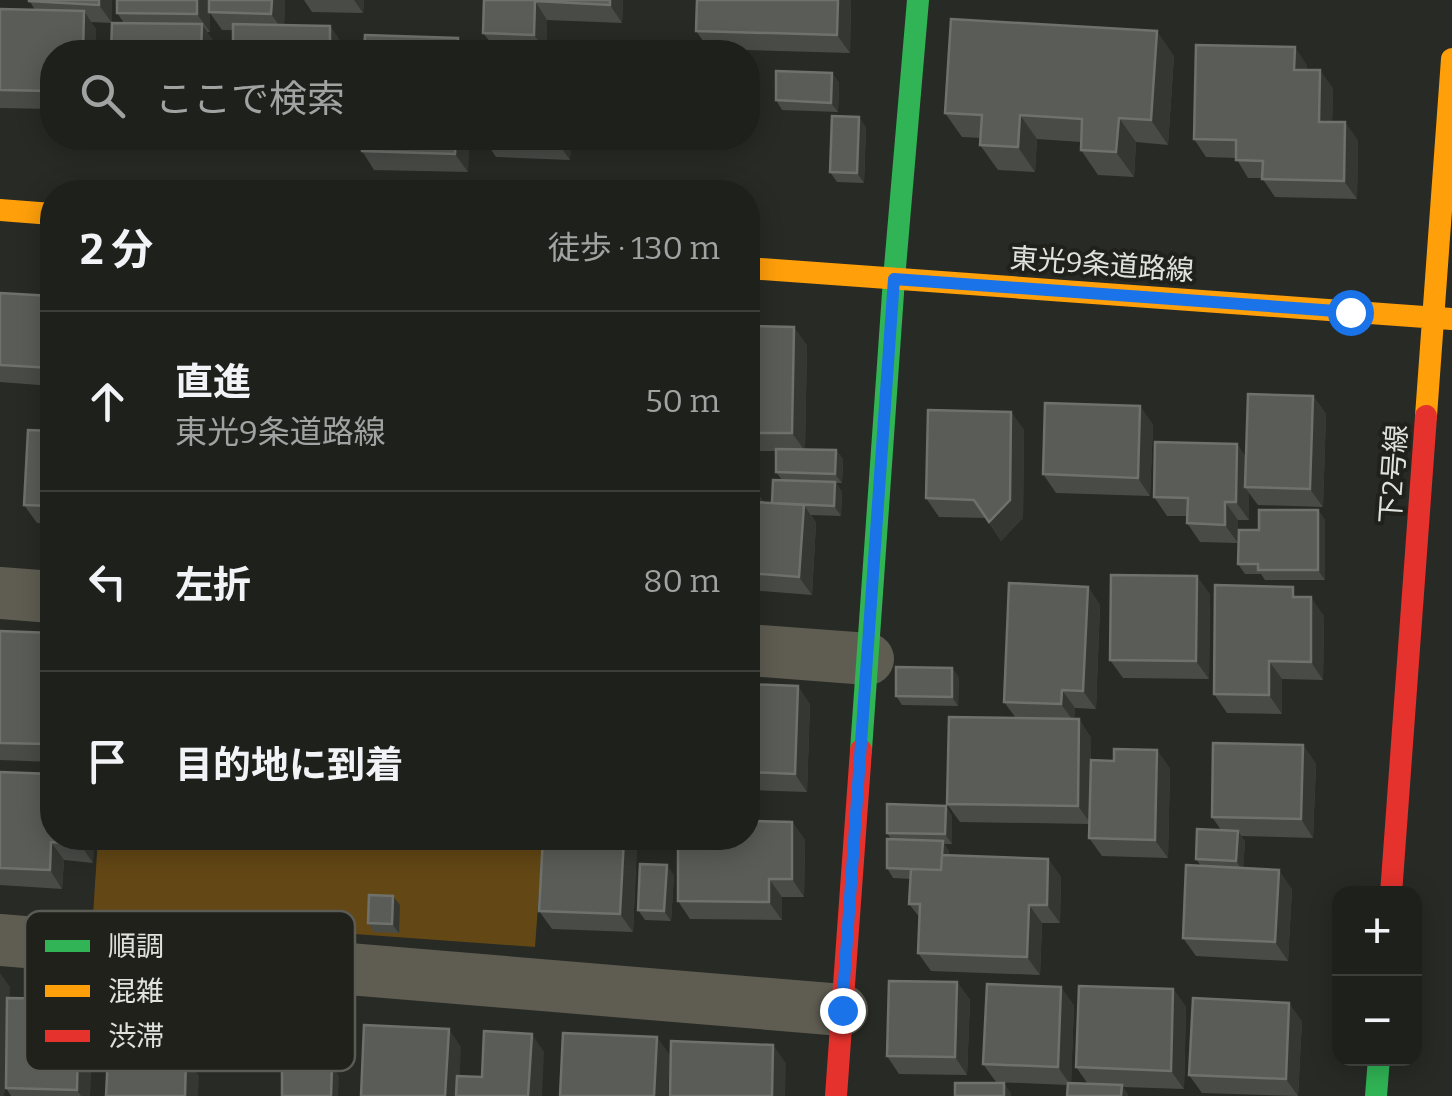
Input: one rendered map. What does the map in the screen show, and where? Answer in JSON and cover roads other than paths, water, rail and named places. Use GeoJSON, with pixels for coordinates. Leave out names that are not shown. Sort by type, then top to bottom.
{"type":"FeatureCollection","features":[{"type":"Feature","properties":{"kind":"street"},"geometry":{"type":"LineString","coordinates":[[836,1096],[894,279],[918,0]]}},
{"type":"Feature","properties":{"kind":"street","name":"下2号線"},"geometry":{"type":"LineString","coordinates":[[1393,886],[1443,319],[1452,59]]}},
{"type":"Feature","properties":{"kind":"street"},"geometry":{"type":"LineString","coordinates":[[0,210],[40,213]]}},
{"type":"Feature","properties":{"kind":"street","name":"東光9条道路線"},"geometry":{"type":"LineString","coordinates":[[760,269],[1443,319]]}},
{"type":"Feature","properties":{"kind":"street"},"geometry":{"type":"LineString","coordinates":[[0,593],[40,596]]}},
{"type":"Feature","properties":{"kind":"street"},"geometry":{"type":"LineString","coordinates":[[760,651],[868,659]]}},
{"type":"Feature","properties":{"kind":"street"},"geometry":{"type":"LineString","coordinates":[[0,940],[25,942]]}},
{"type":"Feature","properties":{"kind":"street"},"geometry":{"type":"LineString","coordinates":[[355,970],[842,1010]]}},
{"type":"Feature","properties":{"kind":"street"},"geometry":{"type":"LineString","coordinates":[[1376,1096],[1378,1066]]}}]}
